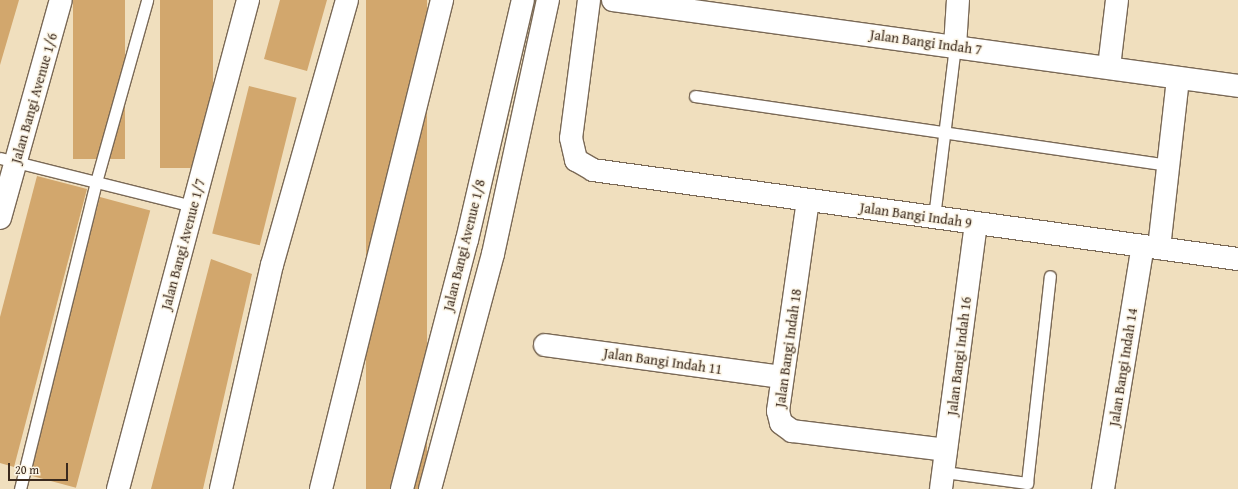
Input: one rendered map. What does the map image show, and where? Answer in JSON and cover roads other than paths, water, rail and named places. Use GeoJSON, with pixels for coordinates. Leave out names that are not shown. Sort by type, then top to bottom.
{"type":"FeatureCollection","features":[{"type":"Feature","properties":{"kind":"street","name":"Jalan Bangi Avenue 1/6"},"geometry":{"type":"LineString","coordinates":[[0,218],[8,160],[61,0]]}},
{"type":"Feature","properties":{"kind":"street","name":"Jalan Bangi Avenue 1/7"},"geometry":{"type":"LineString","coordinates":[[118,489],[248,0]]}},
{"type":"Feature","properties":{"kind":"street"},"geometry":{"type":"LineString","coordinates":[[221,489],[272,265],[347,0]]}},
{"type":"Feature","properties":{"kind":"street"},"geometry":{"type":"LineString","coordinates":[[321,489],[442,0]]}},
{"type":"Feature","properties":{"kind":"street","name":"Jalan Bangi Avenue 1/8"},"geometry":{"type":"LineString","coordinates":[[402,489],[467,240],[523,0]]}},
{"type":"Feature","properties":{"kind":"street","name":"Jalan Bangi Avenue 1/8"},"geometry":{"type":"LineString","coordinates":[[430,489],[493,254],[548,0]]}},
{"type":"Feature","properties":{"kind":"street","name":"Jalan Bangi Indah 9"},"geometry":{"type":"LineString","coordinates":[[589,0],[571,138],[576,160],[593,170],[1238,259]]}},
{"type":"Feature","properties":{"kind":"street","name":"Jalan Bangi Indah 7"},"geometry":{"type":"LineString","coordinates":[[614,0],[1109,67],[1238,86]]}},
{"type":"Feature","properties":{"kind":"street"},"geometry":{"type":"LineString","coordinates":[[955,46],[958,0]]}},
{"type":"Feature","properties":{"kind":"street"},"geometry":{"type":"LineString","coordinates":[[1109,67],[1117,0]]}},
{"type":"Feature","properties":{"kind":"street","name":"Jalan Bangi Indah 14"},"geometry":{"type":"LineString","coordinates":[[1103,489],[1168,165],[1178,78]]}},
{"type":"Feature","properties":{"kind":"street","name":"Jalan Bangi Indah 18"},"geometry":{"type":"LineString","coordinates":[[808,200],[782,377],[778,411],[781,423],[792,431],[946,450]]}},
{"type":"Feature","properties":{"kind":"street","name":"Jalan Bangi Indah 16"},"geometry":{"type":"LineString","coordinates":[[943,480],[976,223]]}},
{"type":"Feature","properties":{"kind":"street","name":"Jalan Bangi Indah 11"},"geometry":{"type":"LineString","coordinates":[[545,345],[782,377]]}},
{"type":"Feature","properties":{"kind":"lane"},"geometry":{"type":"LineString","coordinates":[[20,489],[96,182],[147,0]]}},
{"type":"Feature","properties":{"kind":"lane"},"geometry":{"type":"LineString","coordinates":[[934,217],[955,46]]}},
{"type":"Feature","properties":{"kind":"lane"},"geometry":{"type":"LineString","coordinates":[[695,96],[1168,165]]}},
{"type":"Feature","properties":{"kind":"lane"},"geometry":{"type":"LineString","coordinates":[[8,160],[193,206]]}},
{"type":"Feature","properties":{"kind":"lane"},"geometry":{"type":"LineString","coordinates":[[943,480],[1027,483],[1050,276]]}}]}
